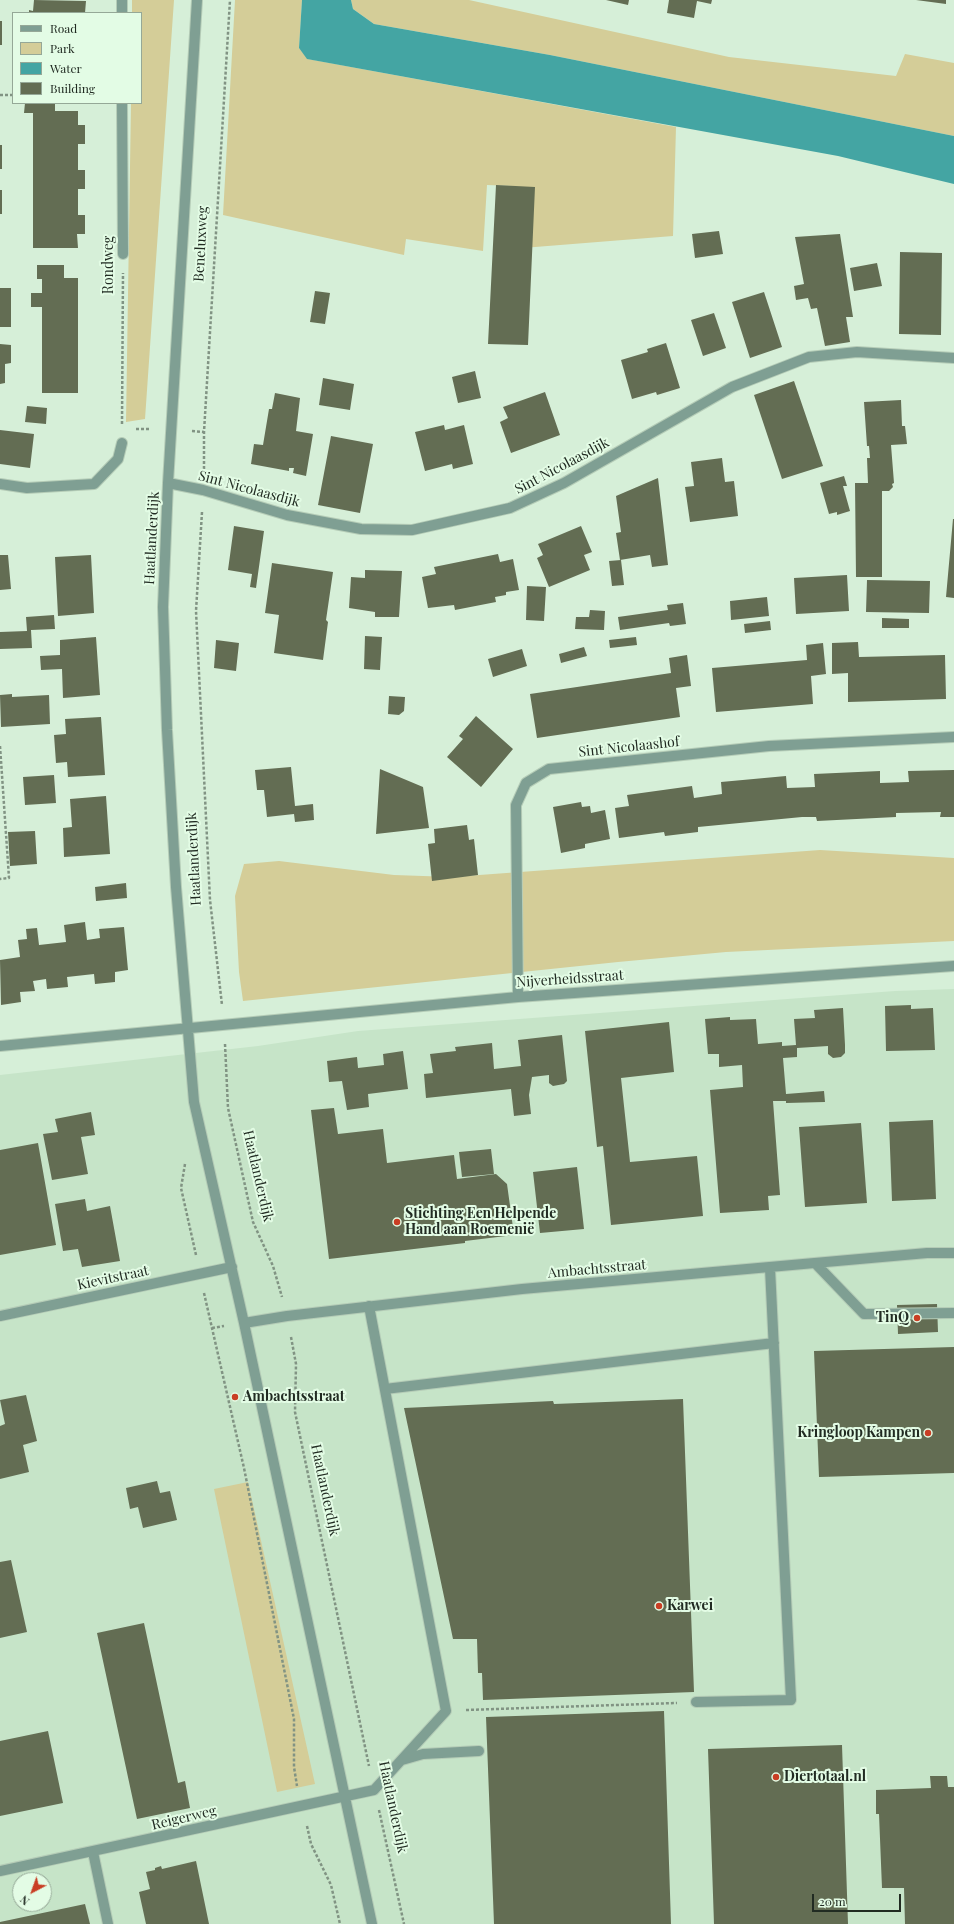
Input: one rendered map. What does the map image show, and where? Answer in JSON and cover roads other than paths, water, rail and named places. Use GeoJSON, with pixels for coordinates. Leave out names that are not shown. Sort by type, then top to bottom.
{"type":"FeatureCollection","features":[{"type":"Feature","properties":{"kind":"street"},"geometry":{"type":"LineString","coordinates":[[122,0],[122,12]]}},
{"type":"Feature","properties":{"kind":"street","name":"Beneluxweg"},"geometry":{"type":"LineString","coordinates":[[168,482],[197,0]]}},
{"type":"Feature","properties":{"kind":"street","name":"Rondweg"},"geometry":{"type":"LineString","coordinates":[[122,104],[123,254]]}},
{"type":"Feature","properties":{"kind":"street","name":"Sint Nicolaasdijk"},"geometry":{"type":"LineString","coordinates":[[168,482],[203,490],[287,515],[361,529],[412,530],[510,508],[564,483],[732,387],[809,357],[857,352],[954,358]]}},
{"type":"Feature","properties":{"kind":"street"},"geometry":{"type":"LineString","coordinates":[[0,484],[27,488],[94,484],[118,459],[122,443]]}},
{"type":"Feature","properties":{"kind":"street","name":"Haatlanderdijk"},"geometry":{"type":"LineString","coordinates":[[168,482],[163,607],[166,722],[176,887],[194,1102],[232,1267],[372,1924]]}},
{"type":"Feature","properties":{"kind":"street","name":"Sint Nicolaashof"},"geometry":{"type":"LineString","coordinates":[[518,997],[516,805],[526,783],[550,770],[769,746],[954,737]]}},
{"type":"Feature","properties":{"kind":"street","name":"Nijverheidsstraat"},"geometry":{"type":"LineString","coordinates":[[188,1027],[518,997],[954,966]]}},
{"type":"Feature","properties":{"kind":"street"},"geometry":{"type":"LineString","coordinates":[[0,1046],[188,1027]]}},
{"type":"Feature","properties":{"kind":"street","name":"Ambachtsstraat"},"geometry":{"type":"LineString","coordinates":[[244,1323],[287,1316],[522,1289],[815,1263],[954,1253]]}},
{"type":"Feature","properties":{"kind":"street"},"geometry":{"type":"LineString","coordinates":[[815,1263],[864,1314],[954,1312]]}},
{"type":"Feature","properties":{"kind":"street","name":"Kievitstraat"},"geometry":{"type":"LineString","coordinates":[[0,1316],[232,1267]]}},
{"type":"Feature","properties":{"kind":"street"},"geometry":{"type":"LineString","coordinates":[[696,1702],[791,1700],[770,1268]]}},
{"type":"Feature","properties":{"kind":"street"},"geometry":{"type":"LineString","coordinates":[[369,1306],[446,1711],[402,1760]]}},
{"type":"Feature","properties":{"kind":"street"},"geometry":{"type":"LineString","coordinates":[[385,1389],[774,1344]]}},
{"type":"Feature","properties":{"kind":"street"},"geometry":{"type":"LineString","coordinates":[[402,1760],[423,1754],[479,1751]]}},
{"type":"Feature","properties":{"kind":"street","name":"Reigerweg"},"geometry":{"type":"LineString","coordinates":[[0,1871],[374,1790],[402,1760]]}},
{"type":"Feature","properties":{"kind":"street"},"geometry":{"type":"LineString","coordinates":[[93,1852],[108,1924]]}},
{"type":"Feature","properties":{"kind":"water"},"geometry":{"type":"Polygon","coordinates":[[[302,0],[351,0],[353,9],[374,24],[550,55],[954,136],[954,184],[838,156],[307,59],[299,48],[302,0]]]}},
{"type":"Feature","properties":{"kind":"place","name":"Stichting Een Helpende Hand aan Roemenië"},"geometry":{"type":"Point","coordinates":[397,1222]}},
{"type":"Feature","properties":{"kind":"place","name":"TinQ"},"geometry":{"type":"Point","coordinates":[917,1318]}},
{"type":"Feature","properties":{"kind":"place","name":"Ambachtsstraat"},"geometry":{"type":"Point","coordinates":[235,1397]}},
{"type":"Feature","properties":{"kind":"place","name":"Kringloop Kampen"},"geometry":{"type":"Point","coordinates":[928,1433]}},
{"type":"Feature","properties":{"kind":"place","name":"Karwei"},"geometry":{"type":"Point","coordinates":[659,1606]}},
{"type":"Feature","properties":{"kind":"place","name":"Diertotaal.nl"},"geometry":{"type":"Point","coordinates":[776,1777]}}]}
